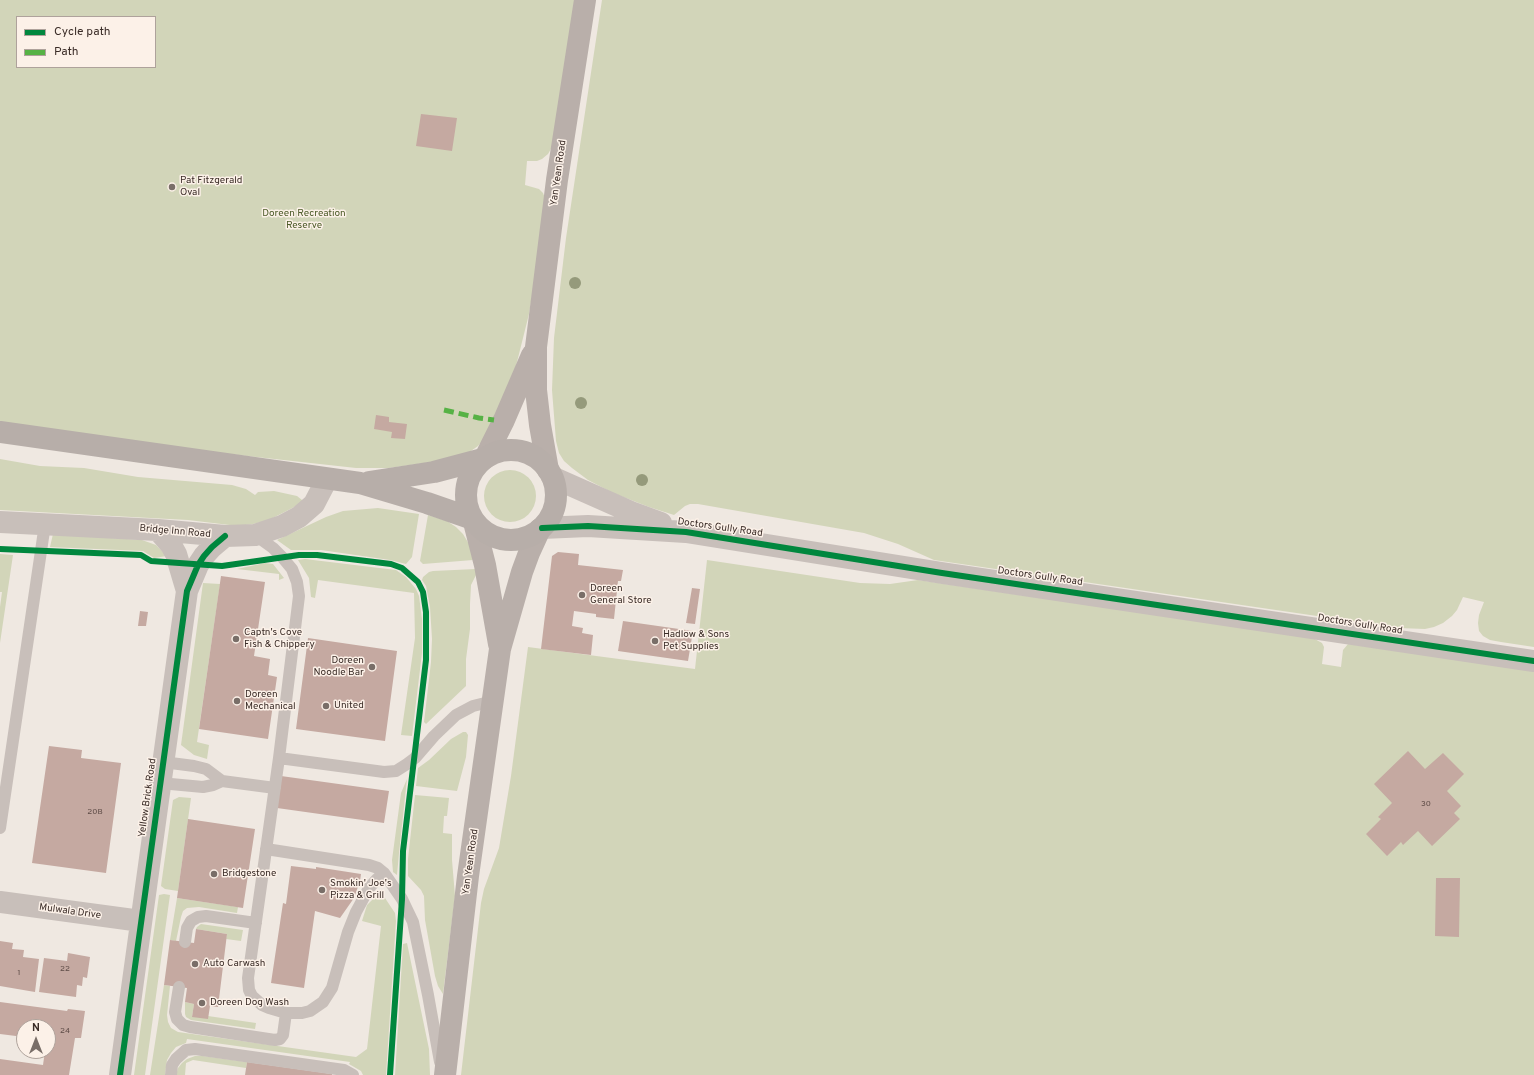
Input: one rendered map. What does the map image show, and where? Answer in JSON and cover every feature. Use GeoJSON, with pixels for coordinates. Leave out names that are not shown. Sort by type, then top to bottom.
{"type":"FeatureCollection","features":[{"type":"Feature","properties":{"kind":"main road","name":"Yan Yean Road"},"geometry":{"type":"LineString","coordinates":[[550,473],[540,425],[536,390],[536,347],[557,180],[585,0]]}},
{"type":"Feature","properties":{"kind":"main road","name":"Yan Yean Road"},"geometry":{"type":"LineString","coordinates":[[484,459],[504,420],[536,347]]}},
{"type":"Feature","properties":{"kind":"main road"},"geometry":{"type":"LineString","coordinates":[[0,432],[360,484],[415,499],[474,520]]}},
{"type":"Feature","properties":{"kind":"main road"},"geometry":{"type":"LineString","coordinates":[[360,484],[434,472],[484,459],[498,451],[512,450],[526,453],[539,459],[550,473],[555,486],[556,501],[551,516],[541,529],[530,536],[506,540],[483,530],[474,520],[467,507],[465,494],[468,481],[474,469],[484,459]]}},
{"type":"Feature","properties":{"kind":"main road","name":"Yan Yean Road"},"geometry":{"type":"LineString","coordinates":[[474,520],[500,649]]}},
{"type":"Feature","properties":{"kind":"main road","name":"Yan Yean Road"},"geometry":{"type":"LineString","coordinates":[[443,1075],[468,876],[500,649],[525,566],[541,529]]}},
{"type":"Feature","properties":{"kind":"street","name":"Doctors Gully Road"},"geometry":{"type":"LineString","coordinates":[[550,473],[631,512],[686,532]]}},
{"type":"Feature","properties":{"kind":"street","name":"Bridge Inn Road"},"geometry":{"type":"LineString","coordinates":[[0,522],[158,530],[225,536],[255,535],[269,531],[299,517],[314,504],[327,479]]}},
{"type":"Feature","properties":{"kind":"street","name":"Doctors Gully Road"},"geometry":{"type":"LineString","coordinates":[[541,529],[588,526],[686,532],[942,573],[1534,661]]}},
{"type":"Feature","properties":{"kind":"street","name":"Yellow Brick Road"},"geometry":{"type":"LineString","coordinates":[[158,530],[171,545],[176,554],[187,591]]}},
{"type":"Feature","properties":{"kind":"street","name":"Yellow Brick Road"},"geometry":{"type":"LineString","coordinates":[[120,1075],[187,591],[198,565],[204,556],[225,536]]}},
{"type":"Feature","properties":{"kind":"street","name":"Mulwala Drive"},"geometry":{"type":"LineString","coordinates":[[0,902],[141,921]]}},
{"type":"Feature","properties":{"kind":"lane"},"geometry":{"type":"LineString","coordinates":[[0,828],[45,524]]}},
{"type":"Feature","properties":{"kind":"lane"},"geometry":{"type":"LineString","coordinates":[[255,535],[278,552],[292,569],[297,582],[299,596],[275,788],[248,978],[249,990],[252,996],[262,1005],[286,1013],[302,1013],[323,1002],[332,988],[348,932],[356,912],[369,888],[384,873]]}},
{"type":"Feature","properties":{"kind":"lane"},"geometry":{"type":"LineString","coordinates":[[279,758],[384,772],[396,771],[415,758],[434,736],[456,715],[473,706],[493,701]]}},
{"type":"Feature","properties":{"kind":"lane"},"geometry":{"type":"LineString","coordinates":[[161,773],[194,766],[206,769],[222,781],[275,788]]}},
{"type":"Feature","properties":{"kind":"lane"},"geometry":{"type":"LineString","coordinates":[[161,773],[203,787],[222,781]]}},
{"type":"Feature","properties":{"kind":"lane"},"geometry":{"type":"LineString","coordinates":[[266,849],[369,865],[378,868],[384,873],[402,899],[412,922],[443,1075]]}},
{"type":"Feature","properties":{"kind":"lane"},"geometry":{"type":"LineString","coordinates":[[185,942],[187,928],[191,921],[198,917],[206,916],[256,922]]}},
{"type":"Feature","properties":{"kind":"lane"},"geometry":{"type":"LineString","coordinates":[[179,987],[175,1012],[177,1019],[183,1025],[190,1027],[275,1040],[280,1039],[283,1035],[286,1013]]}},
{"type":"Feature","properties":{"kind":"lane"},"geometry":{"type":"LineString","coordinates":[[171,1075],[172,1065],[176,1059],[186,1050],[195,1049],[344,1070],[353,1075]]}},
{"type":"Feature","properties":{"kind":"green space","name":"Doreen Recreation Reserve"},"geometry":{"type":"Polygon","coordinates":[[[0,0],[575,0],[552,147],[548,154],[542,159],[537,161],[527,161],[525,185],[539,189],[545,198],[529,314],[514,374],[485,438],[478,446],[468,453],[453,459],[389,468],[356,468],[229,454],[0,423],[0,0]]]}},
{"type":"Feature","properties":{"kind":"green space"},"geometry":{"type":"Polygon","coordinates":[[[602,0],[1534,0],[1534,647],[1490,640],[1483,636],[1479,631],[1478,623],[1479,615],[1484,602],[1463,597],[1457,610],[1443,623],[1425,629],[1399,628],[934,560],[898,544],[864,533],[698,504],[690,504],[685,506],[674,515],[613,493],[588,480],[564,461],[559,453],[556,441],[552,390],[554,338],[566,238],[602,0]]]}},
{"type":"Feature","properties":{"kind":"green space"},"geometry":{"type":"Polygon","coordinates":[[[0,459],[40,466],[84,468],[138,477],[232,485],[246,489],[255,495],[258,492],[274,491],[297,496],[302,500],[302,503],[269,520],[238,526],[188,520],[0,510],[0,459]]]}},
{"type":"Feature","properties":{"kind":"green space"},"geometry":{"type":"Polygon","coordinates":[[[505,470],[515,470],[529,477],[536,491],[536,501],[529,515],[515,522],[505,522],[495,518],[488,511],[484,501],[484,491],[488,481],[495,474],[505,470]]]}},
{"type":"Feature","properties":{"kind":"green space"},"geometry":{"type":"Polygon","coordinates":[[[378,508],[419,514],[412,557],[406,564],[390,560],[321,550],[291,550],[277,540],[326,517],[343,511],[378,508]]]}},
{"type":"Feature","properties":{"kind":"green space"},"geometry":{"type":"Polygon","coordinates":[[[428,515],[447,521],[463,534],[469,544],[473,560],[423,564],[420,561],[428,515]]]}},
{"type":"Feature","properties":{"kind":"green space"},"geometry":{"type":"Polygon","coordinates":[[[53,534],[142,540],[156,545],[167,556],[154,558],[143,551],[50,547],[53,534]]]}},
{"type":"Feature","properties":{"kind":"green space"},"geometry":{"type":"Polygon","coordinates":[[[0,554],[13,555],[0,643],[0,607],[2,592],[0,592],[0,554]]]}},
{"type":"Feature","properties":{"kind":"green space"},"geometry":{"type":"Polygon","coordinates":[[[305,559],[396,570],[406,577],[416,589],[419,596],[422,619],[422,653],[412,736],[401,735],[415,638],[414,593],[318,580],[315,598],[311,597],[309,578],[298,560],[305,559]]]}},
{"type":"Feature","properties":{"kind":"green space"},"geometry":{"type":"Polygon","coordinates":[[[707,560],[860,583],[890,584],[918,580],[1313,638],[1322,643],[1324,647],[1322,664],[1341,667],[1343,650],[1348,644],[1534,670],[1534,1075],[461,1075],[481,903],[484,889],[499,848],[511,776],[528,647],[695,669],[707,560]]]}},
{"type":"Feature","properties":{"kind":"green space"},"geometry":{"type":"Polygon","coordinates":[[[265,563],[273,564],[284,578],[279,580],[279,574],[237,569],[265,563]]]}},
{"type":"Feature","properties":{"kind":"green space"},"geometry":{"type":"Polygon","coordinates":[[[476,569],[476,575],[471,585],[470,629],[466,659],[466,686],[426,724],[424,722],[431,662],[432,639],[430,607],[426,586],[422,580],[423,577],[429,572],[433,571],[476,569]]]}},
{"type":"Feature","properties":{"kind":"green space"},"geometry":{"type":"Polygon","coordinates":[[[203,583],[220,584],[197,742],[209,745],[207,759],[194,755],[181,745],[203,583]]]}},
{"type":"Feature","properties":{"kind":"green space"},"geometry":{"type":"Polygon","coordinates":[[[463,732],[466,732],[468,735],[466,757],[457,791],[416,786],[418,768],[429,760],[451,739],[463,732]]]}},
{"type":"Feature","properties":{"kind":"green space"},"geometry":{"type":"Polygon","coordinates":[[[407,779],[397,875],[393,872],[392,860],[401,793],[407,779]]]}},
{"type":"Feature","properties":{"kind":"green space"},"geometry":{"type":"Polygon","coordinates":[[[415,795],[449,798],[447,816],[444,816],[443,833],[452,834],[452,860],[455,896],[443,994],[438,986],[435,976],[425,920],[424,896],[421,890],[408,876],[408,859],[415,795]]]}},
{"type":"Feature","properties":{"kind":"green space"},"geometry":{"type":"Polygon","coordinates":[[[179,797],[191,798],[178,891],[165,889],[161,886],[173,800],[179,797]]]}},
{"type":"Feature","properties":{"kind":"green space"},"geometry":{"type":"Polygon","coordinates":[[[159,895],[170,895],[145,1075],[134,1075],[159,895]]]}},
{"type":"Feature","properties":{"kind":"green space"},"geometry":{"type":"Polygon","coordinates":[[[383,895],[395,913],[396,921],[386,1075],[363,1075],[361,1071],[349,1064],[350,1062],[187,1039],[186,1043],[176,1047],[171,1053],[167,1060],[165,1075],[150,1075],[164,985],[170,986],[167,1015],[168,1022],[171,1028],[178,1032],[356,1057],[367,1049],[381,926],[362,921],[367,905],[373,899],[383,895]]]}},
{"type":"Feature","properties":{"kind":"green space"},"geometry":{"type":"Polygon","coordinates":[[[177,898],[238,907],[237,913],[199,907],[187,908],[183,911],[181,917],[176,941],[170,940],[177,898]]]}},
{"type":"Feature","properties":{"kind":"green space"},"geometry":{"type":"Polygon","coordinates":[[[201,924],[243,930],[241,941],[226,939],[227,934],[196,929],[201,924]]]}},
{"type":"Feature","properties":{"kind":"green space"},"geometry":{"type":"Polygon","coordinates":[[[407,943],[429,1049],[430,1075],[395,1075],[403,944],[407,943]]]}},
{"type":"Feature","properties":{"kind":"green space"},"geometry":{"type":"Polygon","coordinates":[[[185,1002],[194,1004],[192,1017],[208,1016],[256,1023],[255,1029],[191,1020],[186,1017],[185,1014],[185,1002]]]}},
{"type":"Feature","properties":{"kind":"green space"},"geometry":{"type":"Polygon","coordinates":[[[195,1056],[247,1062],[246,1068],[193,1060],[186,1063],[185,1075],[176,1075],[178,1068],[182,1063],[195,1056]]]}},
{"type":"Feature","properties":{"kind":"building"},"geometry":{"type":"Polygon","coordinates":[[[421,114],[457,118],[452,151],[416,146],[421,114]]]}},
{"type":"Feature","properties":{"kind":"building"},"geometry":{"type":"Polygon","coordinates":[[[376,415],[389,417],[389,422],[407,424],[405,439],[391,438],[392,432],[374,429],[376,415]]]}},
{"type":"Feature","properties":{"kind":"building","name":"Doreen General Store"},"geometry":{"type":"Polygon","coordinates":[[[558,552],[579,554],[578,565],[623,570],[621,581],[618,581],[614,619],[596,617],[596,614],[574,611],[572,626],[583,628],[582,633],[593,635],[591,655],[541,649],[552,556],[558,552]]]}},
{"type":"Feature","properties":{"kind":"building"},"geometry":{"type":"Polygon","coordinates":[[[221,576],[265,582],[254,656],[270,659],[268,675],[277,677],[268,739],[199,729],[221,576]]]}},
{"type":"Feature","properties":{"kind":"building"},"geometry":{"type":"Polygon","coordinates":[[[692,588],[700,589],[695,624],[686,623],[692,588]]]}},
{"type":"Feature","properties":{"kind":"building"},"geometry":{"type":"Polygon","coordinates":[[[140,611],[148,612],[146,626],[138,626],[140,611]]]}},
{"type":"Feature","properties":{"kind":"building","name":"Hadlow & Sons Pet Supplies"},"geometry":{"type":"Polygon","coordinates":[[[623,621],[693,631],[688,661],[618,651],[623,621]]]}},
{"type":"Feature","properties":{"kind":"building"},"geometry":{"type":"Polygon","coordinates":[[[308,638],[397,651],[385,741],[296,729],[308,638]]]}},
{"type":"Feature","properties":{"kind":"building"},"geometry":{"type":"Polygon","coordinates":[[[49,746],[82,750],[81,758],[121,763],[106,873],[32,863],[49,746]]]}},
{"type":"Feature","properties":{"kind":"building"},"geometry":{"type":"Polygon","coordinates":[[[1408,751],[1425,769],[1443,753],[1464,774],[1447,791],[1461,806],[1454,813],[1460,819],[1432,846],[1418,831],[1403,845],[1401,842],[1387,856],[1366,834],[1381,819],[1378,817],[1392,803],[1374,784],[1408,751]]]}},
{"type":"Feature","properties":{"kind":"building"},"geometry":{"type":"Polygon","coordinates":[[[281,776],[389,791],[384,823],[277,808],[281,776]]]}},
{"type":"Feature","properties":{"kind":"building","name":"Bridgestone"},"geometry":{"type":"Polygon","coordinates":[[[188,819],[255,829],[243,908],[177,898],[188,819]]]}},
{"type":"Feature","properties":{"kind":"building"},"geometry":{"type":"Polygon","coordinates":[[[291,866],[316,869],[316,867],[361,874],[354,898],[340,918],[315,911],[304,988],[271,983],[283,903],[286,904],[291,866]]]}},
{"type":"Feature","properties":{"kind":"building"},"geometry":{"type":"Polygon","coordinates":[[[1436,878],[1460,878],[1459,937],[1435,936],[1436,878]]]}},
{"type":"Feature","properties":{"kind":"building","name":"Auto Carwash"},"geometry":{"type":"Polygon","coordinates":[[[196,929],[227,934],[218,1007],[210,1006],[208,1019],[192,1017],[194,1004],[185,1002],[187,988],[164,985],[170,940],[194,943],[196,929]]]}},
{"type":"Feature","properties":{"kind":"building"},"geometry":{"type":"Polygon","coordinates":[[[0,941],[13,943],[12,949],[24,950],[23,957],[39,959],[35,992],[0,986],[0,941]]]}},
{"type":"Feature","properties":{"kind":"building"},"geometry":{"type":"Polygon","coordinates":[[[68,953],[90,957],[87,978],[83,977],[82,986],[77,985],[76,997],[39,992],[44,958],[67,961],[68,953]]]}},
{"type":"Feature","properties":{"kind":"building"},"geometry":{"type":"Polygon","coordinates":[[[0,1002],[67,1011],[68,1009],[85,1011],[81,1038],[75,1038],[69,1075],[0,1075],[0,1059],[43,1065],[44,1059],[56,1059],[56,1019],[16,1019],[16,1036],[0,1034],[0,1002]]]}},
{"type":"Feature","properties":{"kind":"building"},"geometry":{"type":"Polygon","coordinates":[[[247,1062],[332,1074],[332,1075],[245,1075],[247,1062]]]}},
{"type":"Feature","properties":{"kind":"marked path"},"geometry":{"type":"LineString","coordinates":[[444,410],[494,420]]}},
{"type":"Feature","properties":{"kind":"cycle path"},"geometry":{"type":"LineString","coordinates":[[542,528],[588,526],[686,532],[942,573],[1534,661]]}},
{"type":"Feature","properties":{"kind":"cycle path"},"geometry":{"type":"LineString","coordinates":[[120,1075],[187,591],[198,565],[204,556],[225,536]]}},
{"type":"Feature","properties":{"kind":"cycle path"},"geometry":{"type":"LineString","coordinates":[[0,549],[141,555],[151,561],[222,566],[299,555],[317,555],[391,564],[402,568],[418,582],[423,592],[426,612],[426,660],[403,851],[402,899],[390,1075]]}},
{"type":"Feature","properties":{"kind":"place","name":"Pat Fitzgerald Oval"},"geometry":{"type":"Point","coordinates":[172,187]}},
{"type":"Feature","properties":{"kind":"place","name":"Doreen General Store"},"geometry":{"type":"Point","coordinates":[582,595]}},
{"type":"Feature","properties":{"kind":"place","name":"Captn's Cove Fish & Chippery"},"geometry":{"type":"Point","coordinates":[236,639]}},
{"type":"Feature","properties":{"kind":"place","name":"Hadlow & Sons Pet Supplies"},"geometry":{"type":"Point","coordinates":[655,641]}},
{"type":"Feature","properties":{"kind":"place","name":"Doreen Noodle Bar"},"geometry":{"type":"Point","coordinates":[372,667]}},
{"type":"Feature","properties":{"kind":"place","name":"Doreen Mechanical"},"geometry":{"type":"Point","coordinates":[237,701]}},
{"type":"Feature","properties":{"kind":"place","name":"United"},"geometry":{"type":"Point","coordinates":[326,706]}},
{"type":"Feature","properties":{"kind":"place","name":"Bridgestone"},"geometry":{"type":"Point","coordinates":[214,874]}},
{"type":"Feature","properties":{"kind":"place","name":"Smokin' Joe's Pizza & Grill"},"geometry":{"type":"Point","coordinates":[322,890]}},
{"type":"Feature","properties":{"kind":"place","name":"Auto Carwash"},"geometry":{"type":"Point","coordinates":[195,964]}},
{"type":"Feature","properties":{"kind":"place","name":"Doreen Dog Wash"},"geometry":{"type":"Point","coordinates":[202,1003]}}]}
